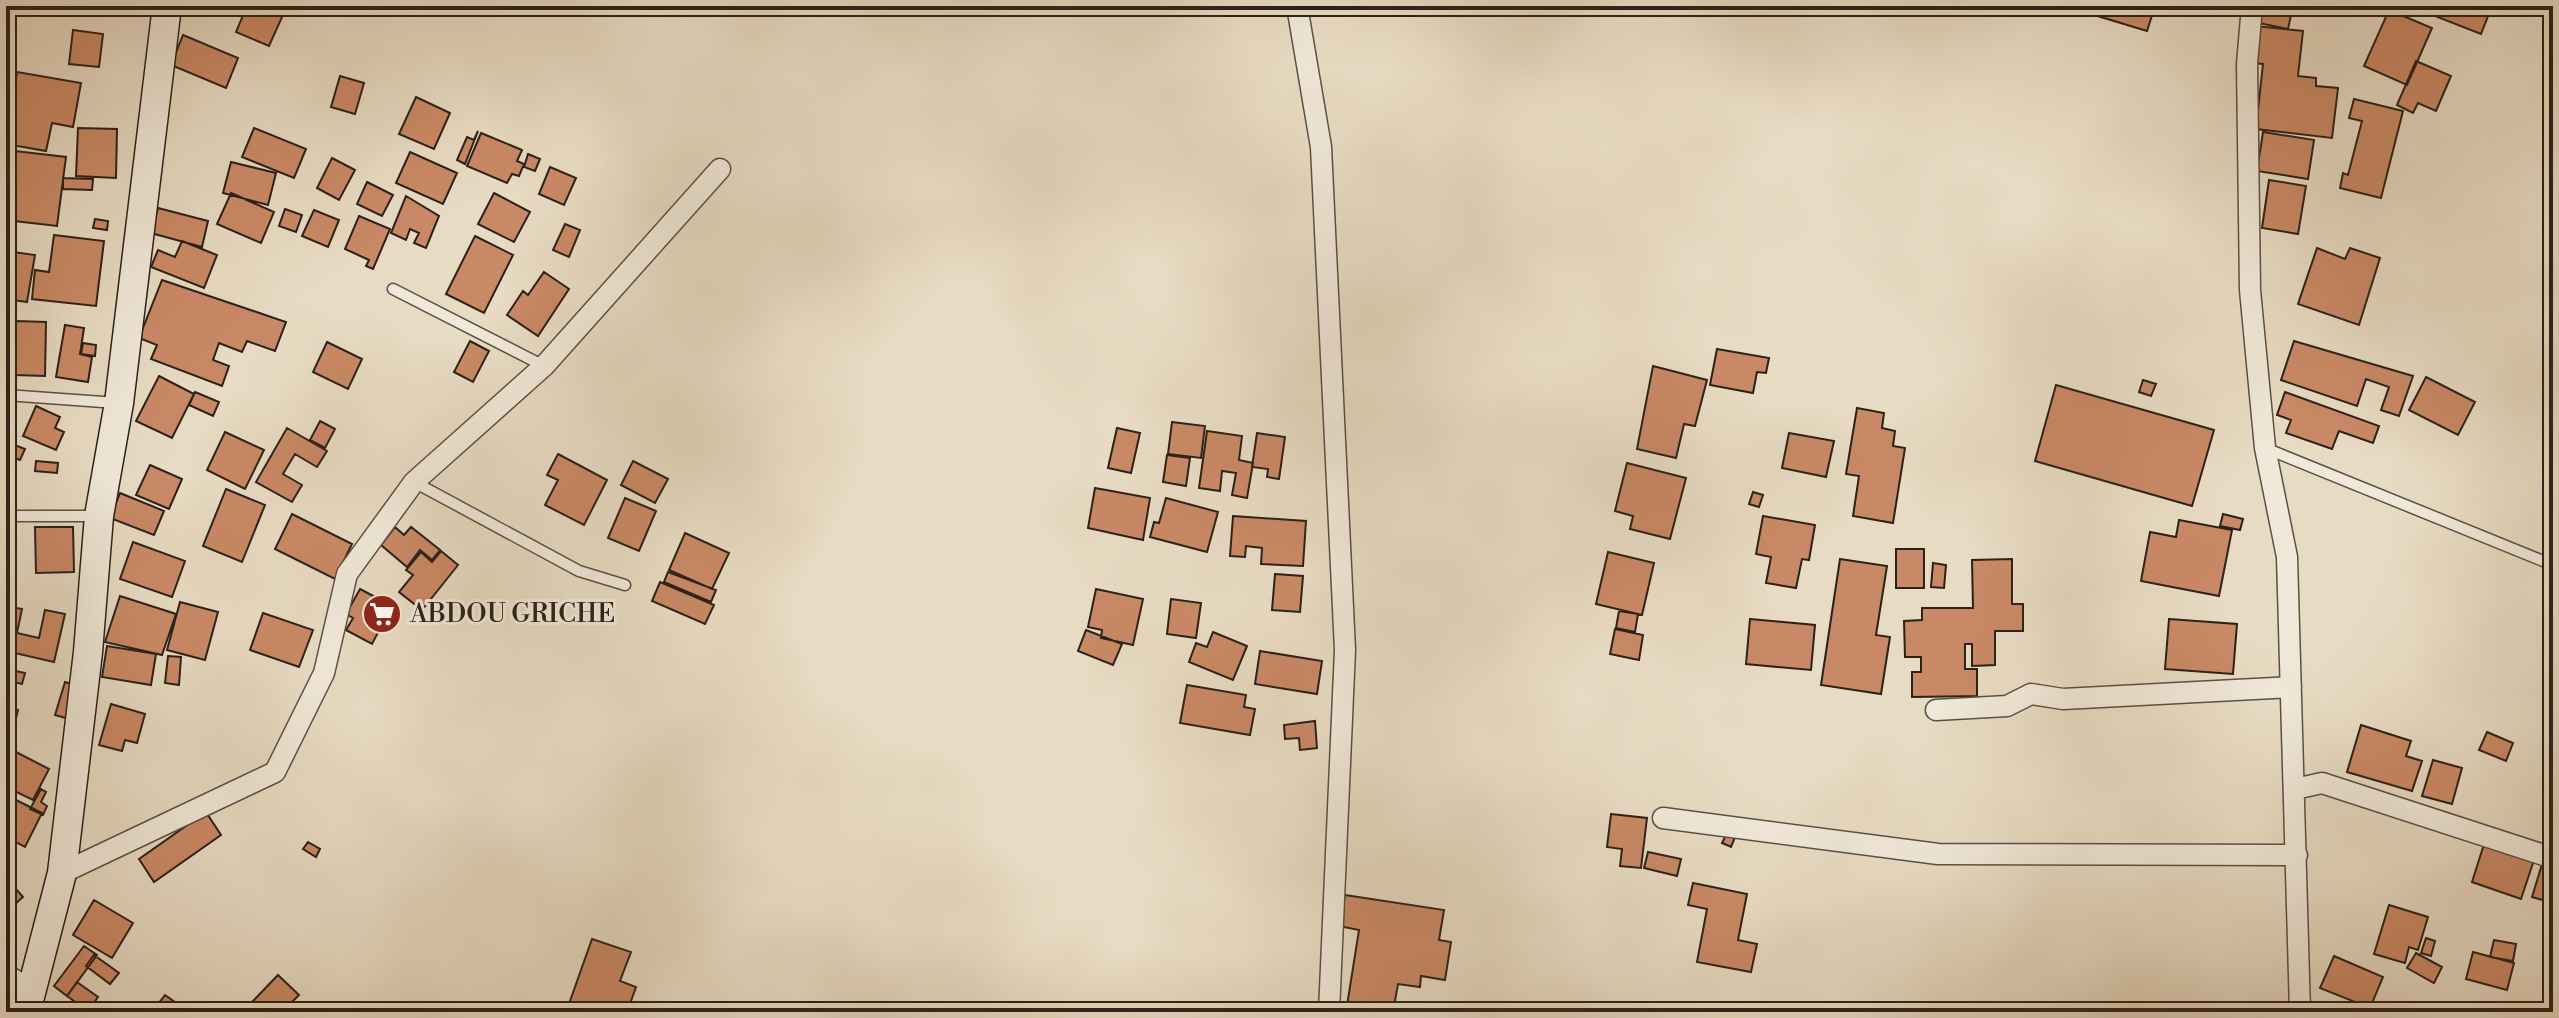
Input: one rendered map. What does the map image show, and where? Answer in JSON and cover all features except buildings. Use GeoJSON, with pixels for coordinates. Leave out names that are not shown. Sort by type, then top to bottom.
{"type":"FeatureCollection","features":[{"type":"Feature","properties":{"kind":"street"},"geometry":{"type":"LineString","coordinates":[[30,1003],[62,873],[88,652],[99,516],[119,403],[167,6]]}},
{"type":"Feature","properties":{"kind":"street"},"geometry":{"type":"LineString","coordinates":[[1297,6],[1321,147],[1345,650],[1329,1012]]}},
{"type":"Feature","properties":{"kind":"street"},"geometry":{"type":"LineString","coordinates":[[2252,6],[2247,64],[2250,290],[2265,448],[2287,557],[2300,1012]]}},
{"type":"Feature","properties":{"kind":"street"},"geometry":{"type":"LineString","coordinates":[[62,873],[275,772],[324,673],[347,574],[414,482],[544,366],[720,169]]}},
{"type":"Feature","properties":{"kind":"street"},"geometry":{"type":"LineString","coordinates":[[1936,710],[2007,706],[2031,694],[2063,699],[2291,687]]}},
{"type":"Feature","properties":{"kind":"street"},"geometry":{"type":"LineString","coordinates":[[2295,789],[2322,783],[2553,858]]}},
{"type":"Feature","properties":{"kind":"street"},"geometry":{"type":"LineString","coordinates":[[1663,818],[1938,854],[2297,855]]}},
{"type":"Feature","properties":{"kind":"street"},"geometry":{"type":"LineString","coordinates":[[6,974],[30,1003]]}},
{"type":"Feature","properties":{"kind":"lane"},"geometry":{"type":"LineString","coordinates":[[393,289],[544,366]]}},
{"type":"Feature","properties":{"kind":"lane"},"geometry":{"type":"LineString","coordinates":[[6,395],[119,403]]}},
{"type":"Feature","properties":{"kind":"lane"},"geometry":{"type":"LineString","coordinates":[[2265,448],[2553,565]]}},
{"type":"Feature","properties":{"kind":"lane"},"geometry":{"type":"LineString","coordinates":[[414,482],[579,571],[625,585]]}},
{"type":"Feature","properties":{"kind":"lane"},"geometry":{"type":"LineString","coordinates":[[6,516],[99,516]]}},
{"type":"Feature","properties":{"kind":"place","name":"ABDOU GRICHE"},"geometry":{"type":"Point","coordinates":[382,614]}}]}
